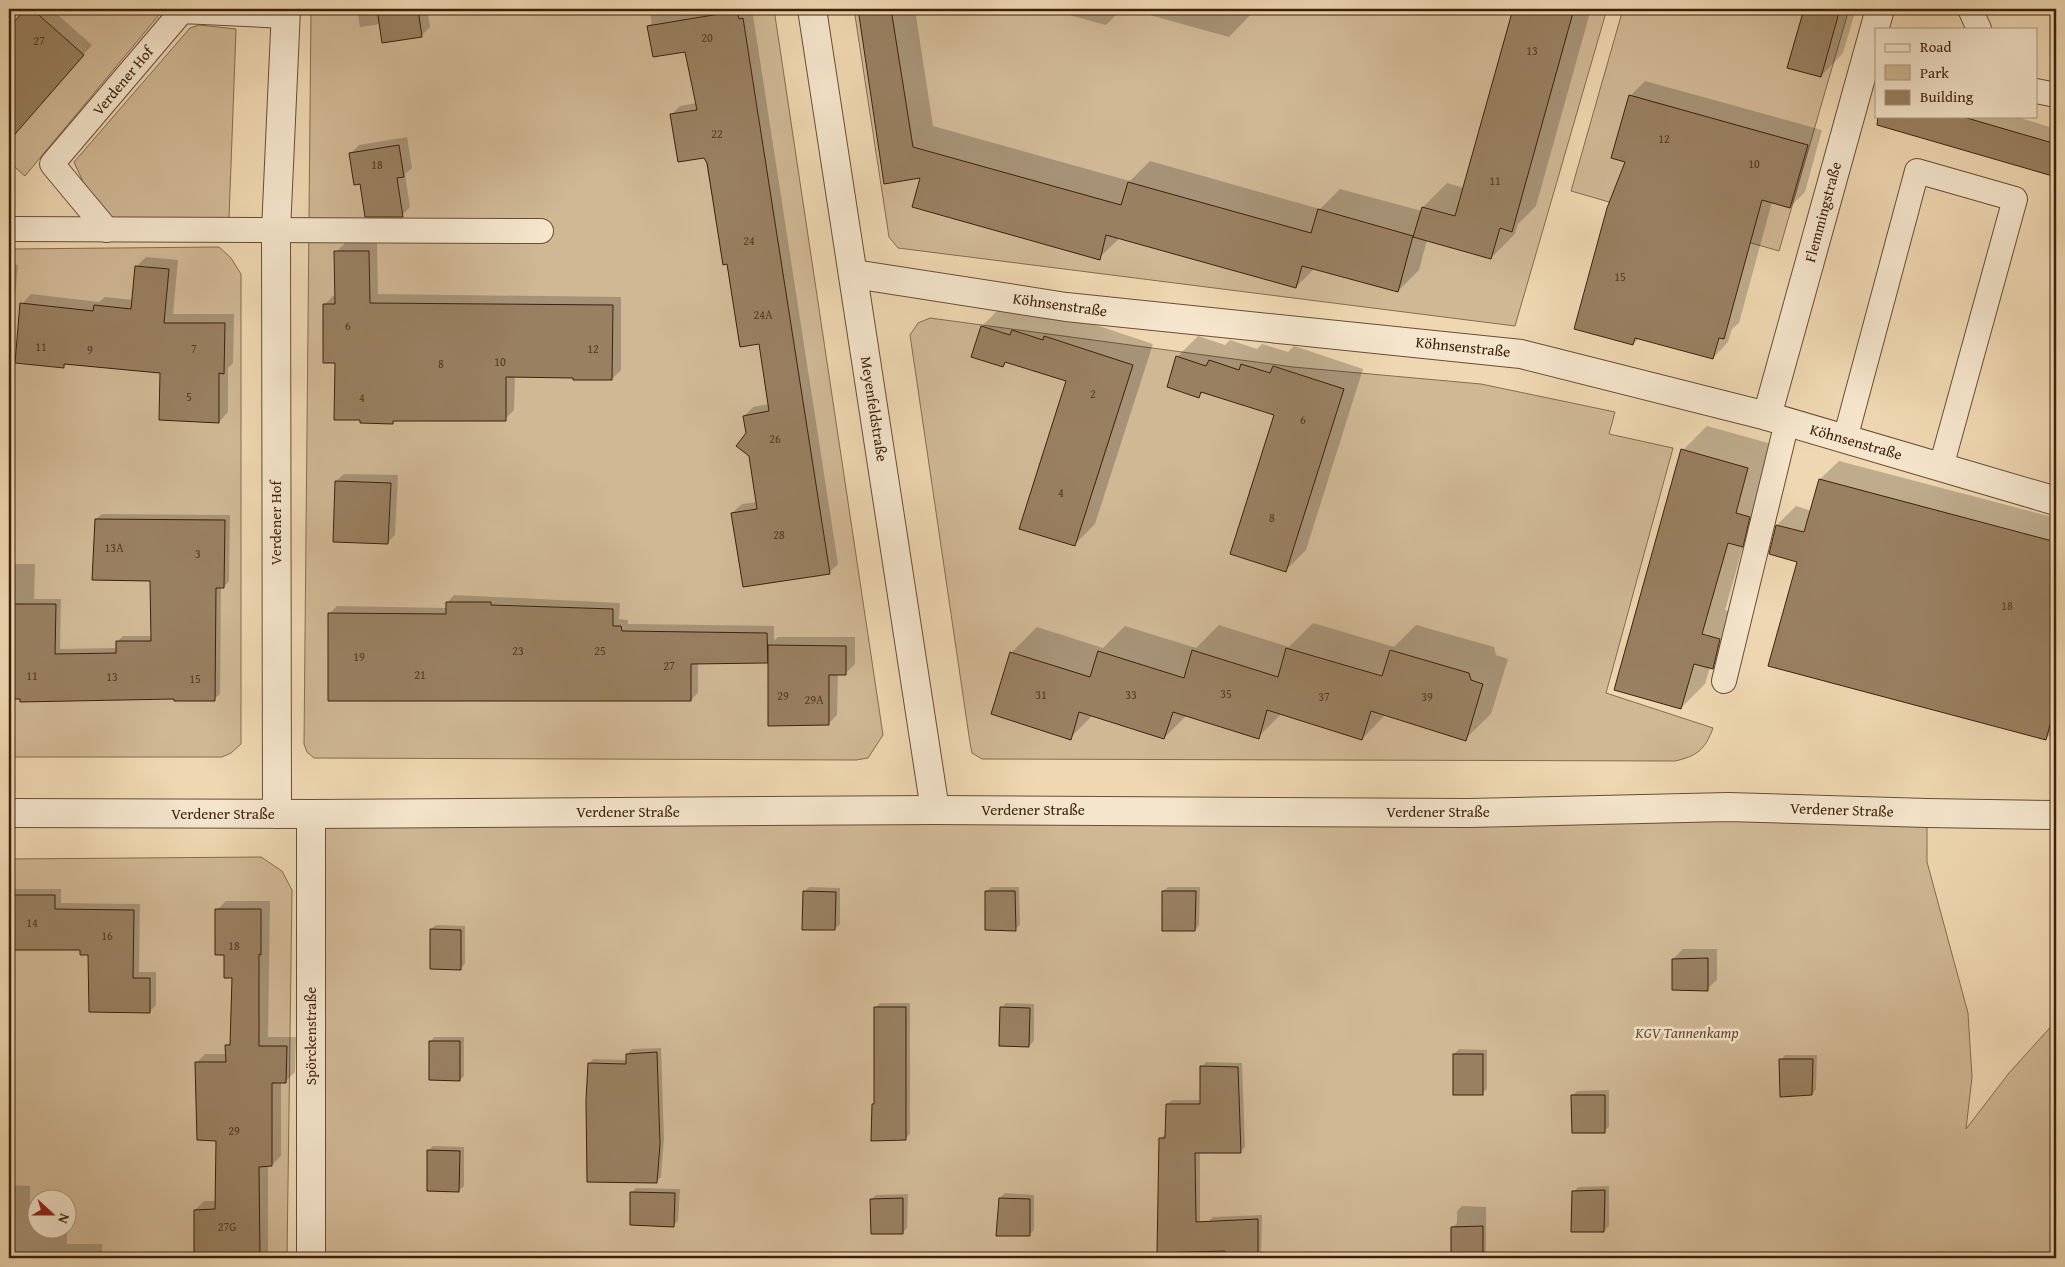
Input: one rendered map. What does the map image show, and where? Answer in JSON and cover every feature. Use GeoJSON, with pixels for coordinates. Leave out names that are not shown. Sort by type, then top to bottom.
{"type":"FeatureCollection","features":[{"type":"Feature","properties":{"kind":"street","name":"Meyenfeldstraße"},"geometry":{"type":"LineString","coordinates":[[812,9],[935,810]]}},
{"type":"Feature","properties":{"kind":"street","name":"Flemmingstraße"},"geometry":{"type":"LineString","coordinates":[[1875,28],[1880,9]]}},
{"type":"Feature","properties":{"kind":"street","name":"Verdener Hof"},"geometry":{"type":"LineString","coordinates":[[278,814],[276,231],[286,12]]}},
{"type":"Feature","properties":{"kind":"street","name":"Flemmingstraße"},"geometry":{"type":"LineString","coordinates":[[1777,419],[1875,29]]}},
{"type":"Feature","properties":{"kind":"street","name":"Köhnsenstraße"},"geometry":{"type":"LineString","coordinates":[[854,274],[1066,307],[1521,354],[1777,419],[2056,501]]}},
{"type":"Feature","properties":{"kind":"street","name":"Verdener Straße"},"geometry":{"type":"LineString","coordinates":[[9,813],[311,814],[935,810],[1468,813],[1728,806],[1917,813],[2056,815]]}},
{"type":"Feature","properties":{"kind":"street","name":"Spörckenstraße"},"geometry":{"type":"LineString","coordinates":[[311,814],[311,1258]]}},
{"type":"Feature","properties":{"kind":"lane"},"geometry":{"type":"LineString","coordinates":[[1970,9],[1979,28]]}},
{"type":"Feature","properties":{"kind":"lane","name":"Verdener Hof"},"geometry":{"type":"LineString","coordinates":[[107,230],[52,164],[182,11],[286,12]]}},
{"type":"Feature","properties":{"kind":"lane"},"geometry":{"type":"LineString","coordinates":[[2038,91],[2056,95]]}},
{"type":"Feature","properties":{"kind":"lane"},"geometry":{"type":"LineString","coordinates":[[1845,439],[1917,171],[2015,199],[1941,467]]}},
{"type":"Feature","properties":{"kind":"lane"},"geometry":{"type":"LineString","coordinates":[[9,229],[541,231]]}},
{"type":"Feature","properties":{"kind":"lane"},"geometry":{"type":"LineString","coordinates":[[1724,681],[1777,419]]}},
{"type":"Feature","properties":{"kind":"green space"},"geometry":{"type":"Polygon","coordinates":[[[9,9],[164,9],[25,176],[9,162],[9,9]]]}},
{"type":"Feature","properties":{"kind":"green space"},"geometry":{"type":"Polygon","coordinates":[[[311,9],[774,9],[883,735],[868,758],[856,760],[314,758],[307,752],[304,744],[311,9]]]}},
{"type":"Feature","properties":{"kind":"green space"},"geometry":{"type":"Polygon","coordinates":[[[854,9],[1607,9],[1515,326],[898,248],[889,237],[854,9]]]}},
{"type":"Feature","properties":{"kind":"green space"},"geometry":{"type":"Polygon","coordinates":[[[1623,9],[1849,9],[1779,251],[1571,191],[1623,9]]]}},
{"type":"Feature","properties":{"kind":"green space"},"geometry":{"type":"Polygon","coordinates":[[[199,25],[236,29],[229,219],[114,220],[99,211],[90,197],[74,162],[190,28],[199,25]]]}},
{"type":"Feature","properties":{"kind":"green space"},"geometry":{"type":"Polygon","coordinates":[[[219,247],[231,258],[241,274],[241,744],[231,753],[222,757],[9,757],[9,249],[219,247]]]}},
{"type":"Feature","properties":{"kind":"green space"},"geometry":{"type":"Polygon","coordinates":[[[930,318],[1293,367],[1481,384],[1615,412],[1609,434],[1673,448],[1606,693],[1713,728],[1707,742],[1695,754],[1675,761],[982,759],[972,753],[970,743],[910,335],[918,323],[930,318]]]}},
{"type":"Feature","properties":{"kind":"green space","name":"KGV Tannenkamp"},"geometry":{"type":"Polygon","coordinates":[[[1927,813],[1927,862],[1968,1013],[1972,1077],[1966,1129],[2009,1073],[2056,1021],[2056,1258],[311,1258],[311,814],[1927,813]]]}},
{"type":"Feature","properties":{"kind":"green space"},"geometry":{"type":"Polygon","coordinates":[[[261,857],[282,871],[292,890],[287,1258],[9,1258],[9,859],[261,857]]]}},
{"type":"Feature","properties":{"kind":"building"},"geometry":{"type":"Polygon","coordinates":[[[25,9],[32,9],[84,55],[9,141],[9,28],[25,9]]]}},
{"type":"Feature","properties":{"kind":"building"},"geometry":{"type":"Polygon","coordinates":[[[377,9],[418,9],[422,37],[382,43],[377,9]]]}},
{"type":"Feature","properties":{"kind":"building"},"geometry":{"type":"Polygon","coordinates":[[[858,9],[891,9],[913,147],[1121,205],[1128,182],[1311,233],[1318,209],[1413,236],[1398,292],[1302,266],[1296,288],[1106,235],[1100,260],[912,207],[920,178],[884,184],[858,9]]]}},
{"type":"Feature","properties":{"kind":"building"},"geometry":{"type":"Polygon","coordinates":[[[1513,9],[1574,9],[1512,232],[1500,228],[1491,259],[1413,237],[1422,207],[1455,216],[1513,9]]]}},
{"type":"Feature","properties":{"kind":"building"},"geometry":{"type":"Polygon","coordinates":[[[1804,9],[1840,9],[1821,77],[1787,68],[1804,9]]]}},
{"type":"Feature","properties":{"kind":"building"},"geometry":{"type":"Polygon","coordinates":[[[737,11],[739,19],[743,18],[830,574],[743,587],[731,513],[757,509],[749,456],[736,446],[746,433],[743,416],[769,411],[759,344],[740,347],[727,264],[723,265],[707,163],[704,158],[678,162],[670,114],[697,110],[685,52],[653,57],[647,26],[737,11]]]}},
{"type":"Feature","properties":{"kind":"building"},"geometry":{"type":"Polygon","coordinates":[[[1629,95],[1808,145],[1790,208],[1762,200],[1724,339],[1719,338],[1713,359],[1635,338],[1633,345],[1574,329],[1607,208],[1625,162],[1611,158],[1629,95]]]}},
{"type":"Feature","properties":{"kind":"building"},"geometry":{"type":"Polygon","coordinates":[[[1878,118],[1967,118],[2056,144],[2056,177],[1877,125],[1878,118]]]}},
{"type":"Feature","properties":{"kind":"building"},"geometry":{"type":"Polygon","coordinates":[[[399,145],[404,177],[397,178],[403,217],[365,217],[360,184],[354,185],[349,153],[399,145]]]}},
{"type":"Feature","properties":{"kind":"building"},"geometry":{"type":"Polygon","coordinates":[[[334,251],[369,251],[370,303],[613,305],[612,380],[506,377],[506,421],[393,421],[393,424],[360,423],[360,420],[334,420],[335,363],[323,363],[323,304],[335,304],[334,251]]]}},
{"type":"Feature","properties":{"kind":"building"},"geometry":{"type":"Polygon","coordinates":[[[135,266],[169,269],[164,323],[225,323],[224,374],[219,373],[219,423],[159,420],[160,373],[64,364],[64,368],[15,363],[20,303],[93,311],[94,305],[131,309],[135,266]]]}},
{"type":"Feature","properties":{"kind":"building"},"geometry":{"type":"Polygon","coordinates":[[[981,326],[1010,335],[1012,330],[1043,340],[1044,336],[1133,365],[1075,546],[1019,529],[1066,381],[1005,362],[1003,367],[971,357],[981,326]]]}},
{"type":"Feature","properties":{"kind":"building"},"geometry":{"type":"Polygon","coordinates":[[[1176,356],[1206,366],[1209,360],[1239,370],[1241,364],[1270,373],[1273,366],[1344,389],[1286,572],[1230,554],[1274,415],[1201,392],[1199,398],[1167,387],[1176,356]]]}},
{"type":"Feature","properties":{"kind":"building"},"geometry":{"type":"Polygon","coordinates":[[[1681,449],[1748,468],[1736,513],[1750,517],[1743,547],[1728,543],[1702,634],[1720,639],[1713,669],[1694,664],[1681,709],[1614,690],[1681,449]]]}},
{"type":"Feature","properties":{"kind":"building"},"geometry":{"type":"Polygon","coordinates":[[[1819,479],[2056,542],[2056,702],[2046,740],[1768,666],[1797,562],[1769,554],[1776,525],[1804,532],[1819,479]]]}},
{"type":"Feature","properties":{"kind":"building"},"geometry":{"type":"Polygon","coordinates":[[[335,481],[391,483],[388,544],[333,542],[335,481]]]}},
{"type":"Feature","properties":{"kind":"building"},"geometry":{"type":"Polygon","coordinates":[[[95,519],[225,520],[224,588],[216,588],[215,701],[174,701],[174,699],[20,702],[20,699],[9,699],[9,604],[56,604],[55,654],[116,653],[116,641],[151,641],[150,581],[92,580],[95,519]]]}},
{"type":"Feature","properties":{"kind":"building"},"geometry":{"type":"Polygon","coordinates":[[[446,602],[491,602],[491,605],[613,609],[613,626],[621,626],[622,631],[767,633],[768,663],[691,664],[691,701],[328,701],[328,613],[446,614],[446,602]]]}},
{"type":"Feature","properties":{"kind":"building"},"geometry":{"type":"Polygon","coordinates":[[[768,645],[846,646],[846,675],[829,675],[829,725],[768,726],[768,645]]]}},
{"type":"Feature","properties":{"kind":"building"},"geometry":{"type":"Polygon","coordinates":[[[1286,648],[1382,676],[1390,650],[1469,673],[1471,680],[1483,684],[1466,741],[1371,711],[1362,740],[1267,710],[1259,739],[1173,712],[1164,739],[1079,712],[1071,740],[991,714],[1010,652],[1090,677],[1098,651],[1184,678],[1192,650],[1278,677],[1286,648]]]}},
{"type":"Feature","properties":{"kind":"building"},"geometry":{"type":"Polygon","coordinates":[[[803,891],[836,892],[835,930],[802,930],[803,891]]]}},
{"type":"Feature","properties":{"kind":"building"},"geometry":{"type":"Polygon","coordinates":[[[985,891],[1015,891],[1016,931],[985,930],[985,891]]]}},
{"type":"Feature","properties":{"kind":"building"},"geometry":{"type":"Polygon","coordinates":[[[1162,891],[1196,891],[1195,931],[1162,931],[1162,891]]]}},
{"type":"Feature","properties":{"kind":"building"},"geometry":{"type":"Polygon","coordinates":[[[9,895],[55,895],[55,909],[134,910],[133,978],[150,978],[150,1013],[89,1012],[88,955],[80,955],[80,950],[9,950],[9,895]]]}},
{"type":"Feature","properties":{"kind":"building"},"geometry":{"type":"Polygon","coordinates":[[[215,909],[261,909],[259,1046],[287,1046],[286,1083],[272,1083],[272,1166],[259,1167],[260,1258],[194,1258],[194,1210],[215,1209],[216,1141],[197,1140],[195,1062],[226,1062],[225,1045],[230,1045],[232,978],[224,978],[224,955],[215,955],[215,909]]]}},
{"type":"Feature","properties":{"kind":"building"},"geometry":{"type":"Polygon","coordinates":[[[430,929],[461,930],[461,970],[430,969],[430,929]]]}},
{"type":"Feature","properties":{"kind":"building"},"geometry":{"type":"Polygon","coordinates":[[[1708,958],[1708,991],[1672,990],[1672,959],[1708,958]]]}},
{"type":"Feature","properties":{"kind":"building"},"geometry":{"type":"Polygon","coordinates":[[[874,1007],[906,1007],[906,1140],[871,1141],[872,1104],[874,1104],[874,1007]]]}},
{"type":"Feature","properties":{"kind":"building"},"geometry":{"type":"Polygon","coordinates":[[[1000,1007],[1030,1008],[1029,1047],[999,1046],[1000,1007]]]}},
{"type":"Feature","properties":{"kind":"building"},"geometry":{"type":"Polygon","coordinates":[[[429,1041],[460,1041],[460,1081],[429,1080],[429,1041]]]}},
{"type":"Feature","properties":{"kind":"building"},"geometry":{"type":"Polygon","coordinates":[[[657,1052],[660,1144],[657,1183],[587,1182],[586,1100],[588,1063],[626,1064],[626,1054],[657,1052]]]}},
{"type":"Feature","properties":{"kind":"building"},"geometry":{"type":"Polygon","coordinates":[[[1453,1054],[1483,1054],[1483,1095],[1453,1095],[1453,1054]]]}},
{"type":"Feature","properties":{"kind":"building"},"geometry":{"type":"Polygon","coordinates":[[[1779,1059],[1813,1059],[1812,1095],[1780,1097],[1779,1059]]]}},
{"type":"Feature","properties":{"kind":"building"},"geometry":{"type":"Polygon","coordinates":[[[1200,1066],[1238,1067],[1241,1153],[1195,1153],[1196,1222],[1258,1219],[1258,1255],[1225,1256],[1225,1251],[1157,1253],[1159,1138],[1165,1138],[1166,1104],[1200,1104],[1200,1066]]]}},
{"type":"Feature","properties":{"kind":"building"},"geometry":{"type":"Polygon","coordinates":[[[1571,1095],[1605,1095],[1605,1133],[1572,1133],[1571,1095]]]}},
{"type":"Feature","properties":{"kind":"building"},"geometry":{"type":"Polygon","coordinates":[[[427,1150],[460,1151],[459,1192],[427,1191],[427,1150]]]}},
{"type":"Feature","properties":{"kind":"building"},"geometry":{"type":"Polygon","coordinates":[[[1605,1190],[1604,1232],[1571,1232],[1572,1191],[1605,1190]]]}},
{"type":"Feature","properties":{"kind":"building"},"geometry":{"type":"Polygon","coordinates":[[[630,1192],[675,1193],[674,1227],[630,1225],[630,1192]]]}},
{"type":"Feature","properties":{"kind":"building"},"geometry":{"type":"Polygon","coordinates":[[[903,1198],[903,1234],[871,1234],[870,1199],[903,1198]]]}},
{"type":"Feature","properties":{"kind":"building"},"geometry":{"type":"Polygon","coordinates":[[[999,1198],[1030,1199],[1030,1236],[996,1236],[999,1198]]]}},
{"type":"Feature","properties":{"kind":"building"},"geometry":{"type":"Polygon","coordinates":[[[1483,1226],[1483,1258],[1451,1258],[1451,1227],[1483,1226]]]}}]}
